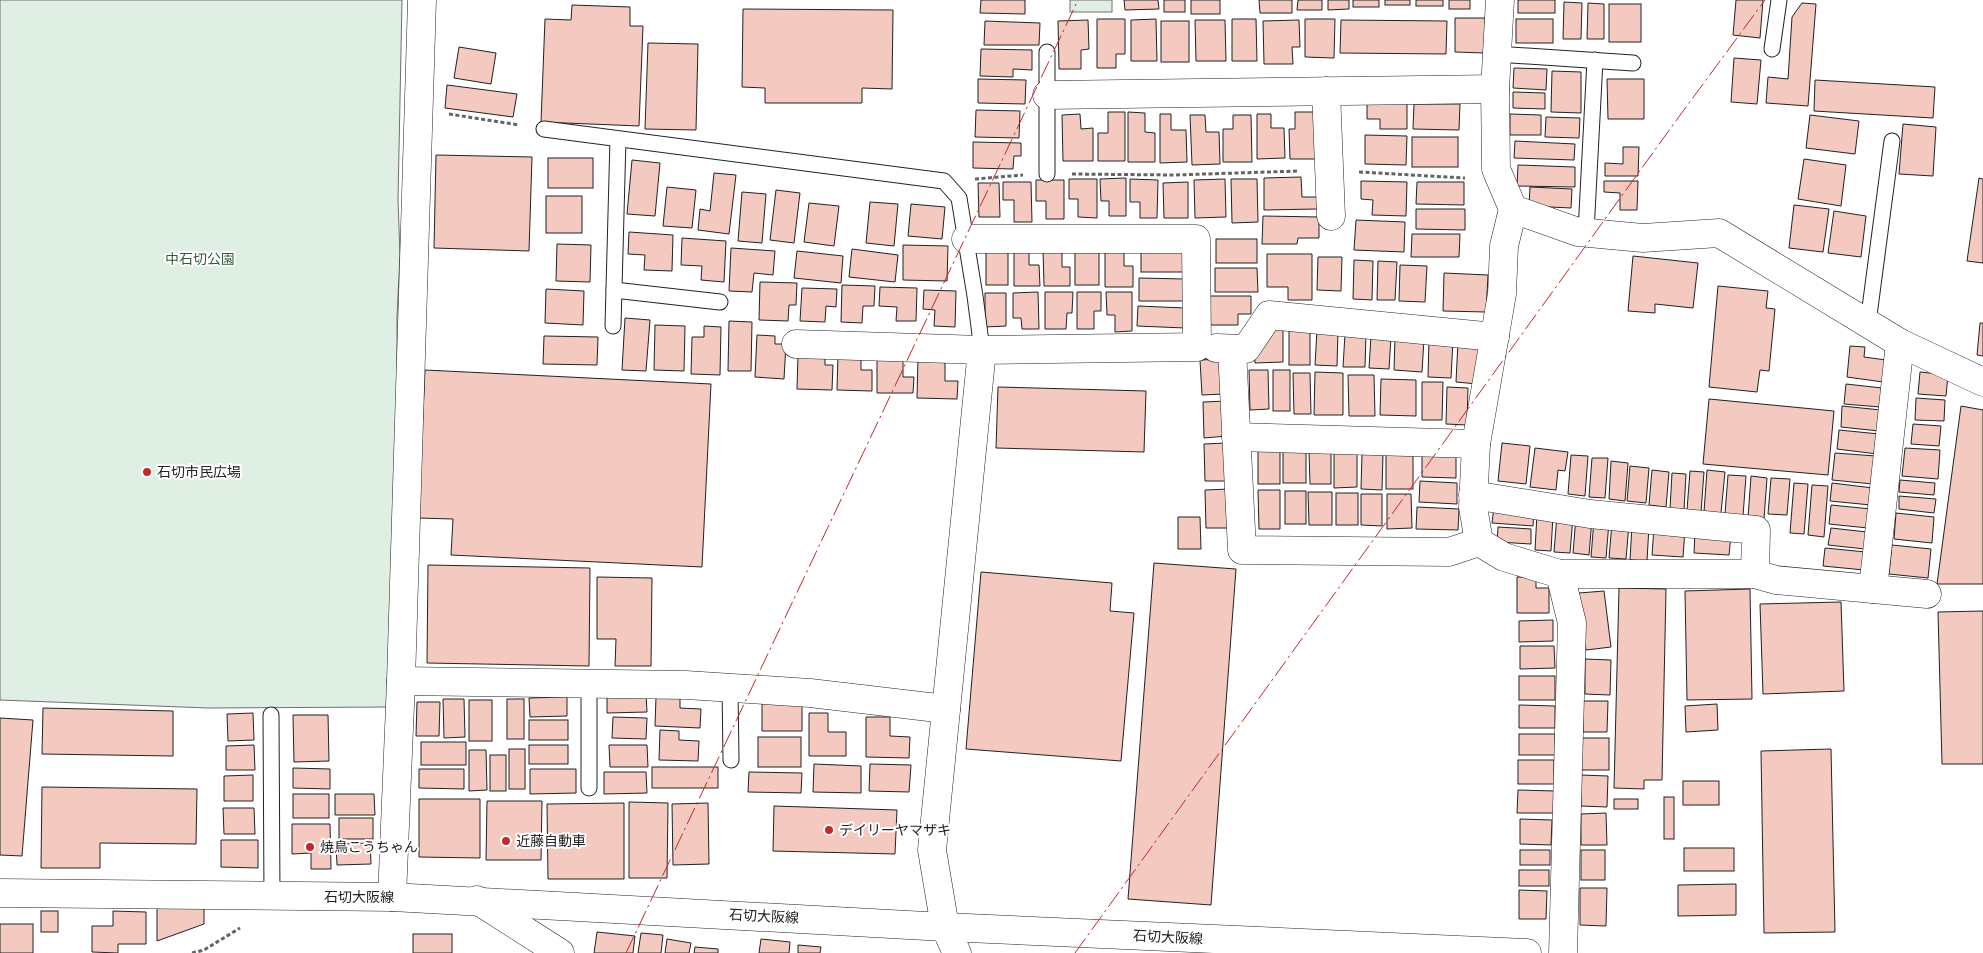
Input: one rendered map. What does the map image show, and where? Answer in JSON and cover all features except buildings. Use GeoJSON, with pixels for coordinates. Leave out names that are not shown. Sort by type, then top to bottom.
{"type":"FeatureCollection","features":[{"type":"Feature","properties":{"kind":"street"},"geometry":{"type":"LineString","coordinates":[[392,897],[401,681],[422,0]]}},
{"type":"Feature","properties":{"kind":"street"},"geometry":{"type":"LineString","coordinates":[[1500,0],[1495,89],[1496,169],[1513,209],[1504,246],[1502,294],[1476,444],[1473,507],[1479,542],[1504,557],[1560,574],[1755,574],[1776,580],[1928,594]]}},
{"type":"Feature","properties":{"kind":"street"},"geometry":{"type":"LineString","coordinates":[[1047,95],[1495,89]]}},
{"type":"Feature","properties":{"kind":"street"},"geometry":{"type":"LineString","coordinates":[[1326,92],[1331,216]]}},
{"type":"Feature","properties":{"kind":"street"},"geometry":{"type":"LineString","coordinates":[[1513,209],[1578,232],[1643,238],[1719,233],[1900,343],[1983,382]]}},
{"type":"Feature","properties":{"kind":"street"},"geometry":{"type":"LineString","coordinates":[[966,239],[1196,240],[1197,347]]}},
{"type":"Feature","properties":{"kind":"street"},"geometry":{"type":"LineString","coordinates":[[796,344],[982,350],[1246,348],[1269,315],[1495,337]]}},
{"type":"Feature","properties":{"kind":"street"},"geometry":{"type":"LineString","coordinates":[[1873,589],[1900,343]]}},
{"type":"Feature","properties":{"kind":"street"},"geometry":{"type":"LineString","coordinates":[[1232,348],[1242,550],[1449,552],[1479,542]]}},
{"type":"Feature","properties":{"kind":"street"},"geometry":{"type":"LineString","coordinates":[[957,953],[946,926],[932,850],[982,350]]}},
{"type":"Feature","properties":{"kind":"street"},"geometry":{"type":"LineString","coordinates":[[1236,437],[1476,444]]}},
{"type":"Feature","properties":{"kind":"street"},"geometry":{"type":"LineString","coordinates":[[1474,495],[1590,514],[1756,530],[1755,574]]}},
{"type":"Feature","properties":{"kind":"street"},"geometry":{"type":"LineString","coordinates":[[1560,574],[1572,623],[1563,953]]}},
{"type":"Feature","properties":{"kind":"street"},"geometry":{"type":"LineString","coordinates":[[401,681],[686,684],[810,693],[946,709]]}},
{"type":"Feature","properties":{"kind":"street","name":"石切大阪線"},"geometry":{"type":"LineString","coordinates":[[0,893],[392,897],[477,900],[946,926],[1512,953]]}},
{"type":"Feature","properties":{"kind":"street"},"geometry":{"type":"LineString","coordinates":[[477,900],[560,953]]}},
{"type":"Feature","properties":{"kind":"lane"},"geometry":{"type":"LineString","coordinates":[[1772,49],[1779,0]]}},
{"type":"Feature","properties":{"kind":"lane"},"geometry":{"type":"LineString","coordinates":[[1046,174],[1047,52]]}},
{"type":"Feature","properties":{"kind":"lane"},"geometry":{"type":"LineString","coordinates":[[1496,54],[1633,63]]}},
{"type":"Feature","properties":{"kind":"lane"},"geometry":{"type":"LineString","coordinates":[[1586,232],[1595,60]]}},
{"type":"Feature","properties":{"kind":"lane"},"geometry":{"type":"LineString","coordinates":[[544,129],[944,180],[959,198],[982,350]]}},
{"type":"Feature","properties":{"kind":"lane"},"geometry":{"type":"LineString","coordinates":[[613,326],[618,139]]}},
{"type":"Feature","properties":{"kind":"lane"},"geometry":{"type":"LineString","coordinates":[[1868,324],[1892,141]]}},
{"type":"Feature","properties":{"kind":"lane"},"geometry":{"type":"LineString","coordinates":[[614,290],[720,302]]}},
{"type":"Feature","properties":{"kind":"lane"},"geometry":{"type":"LineString","coordinates":[[589,684],[589,788]]}},
{"type":"Feature","properties":{"kind":"lane"},"geometry":{"type":"LineString","coordinates":[[730,687],[731,760]]}},
{"type":"Feature","properties":{"kind":"lane"},"geometry":{"type":"LineString","coordinates":[[271,715],[272,896]]}},
{"type":"Feature","properties":{"kind":"path"},"geometry":{"type":"LineString","coordinates":[[419,109],[544,129]]}},
{"type":"Feature","properties":{"kind":"path"},"geometry":{"type":"LineString","coordinates":[[944,180],[1046,174],[1175,175],[1329,170],[1500,178]]}},
{"type":"Feature","properties":{"kind":"green space","name":"中石切公園"},"geometry":{"type":"Polygon","coordinates":[[[0,0],[402,0],[398,200],[400,255],[397,316],[397,426],[388,707],[208,708],[0,700],[0,0]]]}},
{"type":"Feature","properties":{"kind":"green space"},"geometry":{"type":"Polygon","coordinates":[[[1070,0],[1112,0],[1112,12],[1070,12],[1070,0]]]}},
{"type":"Feature","properties":{"kind":"power"},"geometry":{"type":"LineString","coordinates":[[626,953],[1078,0]]}},
{"type":"Feature","properties":{"kind":"power"},"geometry":{"type":"LineString","coordinates":[[1075,953],[1765,0]]}},
{"type":"Feature","properties":{"kind":"place","name":"石切市民広場"},"geometry":{"type":"Point","coordinates":[147,472]}},
{"type":"Feature","properties":{"kind":"place","name":"デイリーヤマザキ"},"geometry":{"type":"Point","coordinates":[829,830]}},
{"type":"Feature","properties":{"kind":"place","name":"近藤自動車"},"geometry":{"type":"Point","coordinates":[506,841]}},
{"type":"Feature","properties":{"kind":"place","name":"焼鳥こうちゃん"},"geometry":{"type":"Point","coordinates":[310,847]}}]}
